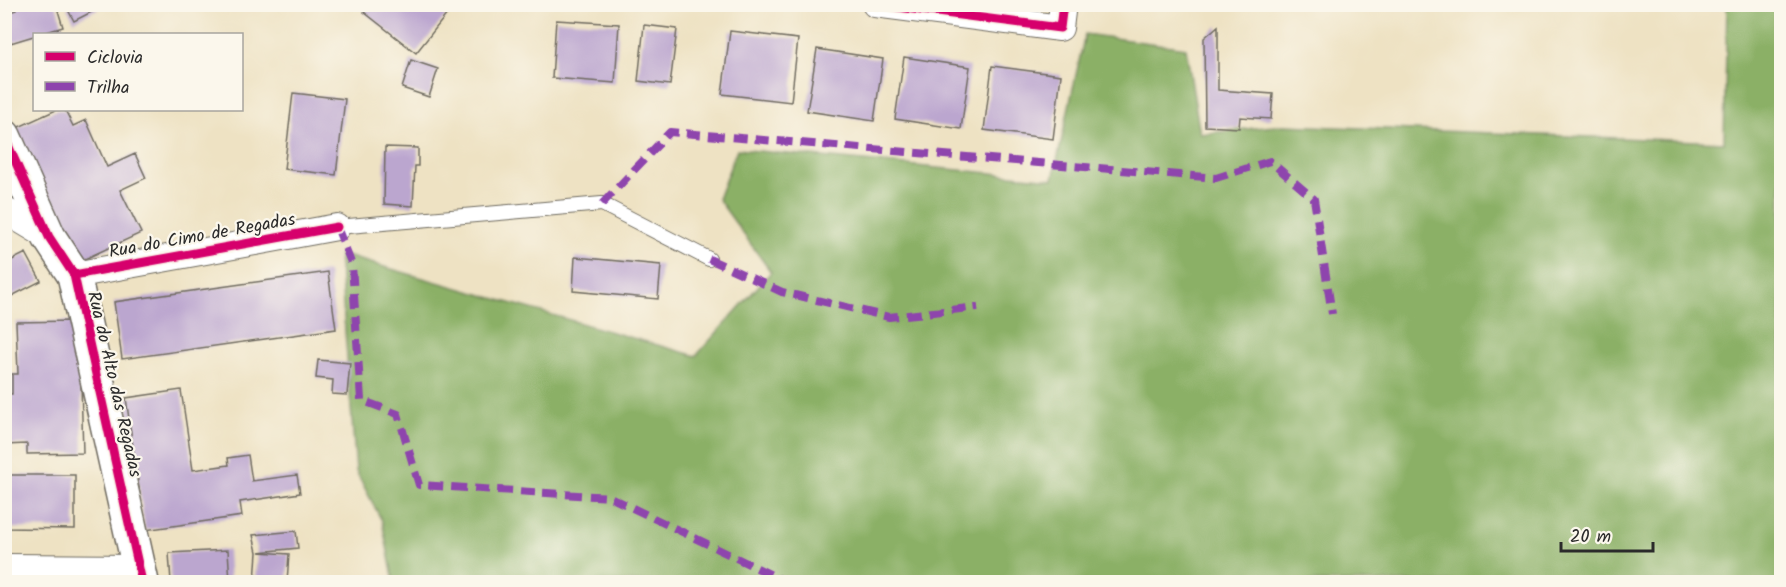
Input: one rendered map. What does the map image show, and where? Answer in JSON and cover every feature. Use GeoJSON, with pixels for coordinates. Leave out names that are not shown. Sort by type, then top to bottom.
{"type":"FeatureCollection","features":[{"type":"Feature","properties":{"kind":"street"},"geometry":{"type":"LineString","coordinates":[[875,4],[1062,16]]}},
{"type":"Feature","properties":{"kind":"street","name":"Rua do Alto das Regadas"},"geometry":{"type":"LineString","coordinates":[[4,136],[49,237],[74,275],[140,575]]}},
{"type":"Feature","properties":{"kind":"street"},"geometry":{"type":"LineString","coordinates":[[4,210],[49,237]]}},
{"type":"Feature","properties":{"kind":"street","name":"Rua do Cimo de Regadas"},"geometry":{"type":"LineString","coordinates":[[74,275],[337,227]]}},
{"type":"Feature","properties":{"kind":"street"},"geometry":{"type":"LineString","coordinates":[[4,567],[140,575]]}},
{"type":"Feature","properties":{"kind":"lane"},"geometry":{"type":"LineString","coordinates":[[337,227],[602,204],[709,260]]}},
{"type":"Feature","properties":{"kind":"green space"},"geometry":{"type":"Polygon","coordinates":[[[1727,5],[1781,5],[1781,582],[394,582],[382,521],[356,471],[339,254],[696,356],[771,272],[718,199],[737,149],[1053,179],[1085,34],[1186,48],[1200,134],[1283,125],[1724,142],[1727,5]]]}},
{"type":"Feature","properties":{"kind":"building"},"geometry":{"type":"Polygon","coordinates":[[[15,4],[56,4],[63,27],[43,33],[33,33],[33,36],[4,45],[4,14],[16,10],[15,4]]]}},
{"type":"Feature","properties":{"kind":"building"},"geometry":{"type":"Polygon","coordinates":[[[73,4],[107,4],[74,21],[67,8],[73,4]]]}},
{"type":"Feature","properties":{"kind":"building"},"geometry":{"type":"Polygon","coordinates":[[[369,4],[455,4],[416,53],[364,12],[369,4]]]}},
{"type":"Feature","properties":{"kind":"building"},"geometry":{"type":"Polygon","coordinates":[[[556,20],[619,24],[615,83],[552,78],[556,20]]]}},
{"type":"Feature","properties":{"kind":"building"},"geometry":{"type":"Polygon","coordinates":[[[644,25],[677,29],[670,85],[638,81],[644,25]]]}},
{"type":"Feature","properties":{"kind":"building"},"geometry":{"type":"Polygon","coordinates":[[[1218,26],[1218,90],[1273,94],[1271,119],[1240,117],[1239,128],[1205,126],[1204,38],[1218,26]]]}},
{"type":"Feature","properties":{"kind":"building"},"geometry":{"type":"Polygon","coordinates":[[[730,31],[798,39],[791,102],[722,94],[730,31]]]}},
{"type":"Feature","properties":{"kind":"building"},"geometry":{"type":"Polygon","coordinates":[[[817,49],[883,59],[874,121],[807,111],[817,49]]]}},
{"type":"Feature","properties":{"kind":"building"},"geometry":{"type":"Polygon","coordinates":[[[904,57],[970,67],[961,129],[895,119],[904,57]]]}},
{"type":"Feature","properties":{"kind":"building"},"geometry":{"type":"Polygon","coordinates":[[[411,60],[438,69],[429,97],[402,88],[411,60]]]}},
{"type":"Feature","properties":{"kind":"building"},"geometry":{"type":"Polygon","coordinates":[[[992,66],[1061,75],[1053,139],[984,130],[992,66]]]}},
{"type":"Feature","properties":{"kind":"building"},"geometry":{"type":"Polygon","coordinates":[[[293,93],[345,99],[336,175],[284,169],[293,93]]]}},
{"type":"Feature","properties":{"kind":"building"},"geometry":{"type":"Polygon","coordinates":[[[54,111],[66,111],[73,126],[86,120],[107,167],[135,154],[146,178],[120,190],[141,233],[76,263],[12,130],[54,111]]]}},
{"type":"Feature","properties":{"kind":"building"},"geometry":{"type":"Polygon","coordinates":[[[385,147],[418,148],[413,206],[384,204],[385,147]]]}},
{"type":"Feature","properties":{"kind":"building"},"geometry":{"type":"Polygon","coordinates":[[[26,253],[41,281],[4,300],[4,264],[26,253]]]}},
{"type":"Feature","properties":{"kind":"building"},"geometry":{"type":"Polygon","coordinates":[[[575,257],[661,265],[658,299],[573,291],[575,257]]]}},
{"type":"Feature","properties":{"kind":"building"},"geometry":{"type":"Polygon","coordinates":[[[328,272],[336,329],[122,359],[114,302],[328,272]]]}},
{"type":"Feature","properties":{"kind":"building"},"geometry":{"type":"Polygon","coordinates":[[[73,321],[80,350],[83,453],[27,454],[27,444],[4,445],[4,394],[12,394],[12,374],[18,374],[16,322],[73,321]]]}},
{"type":"Feature","properties":{"kind":"building"},"geometry":{"type":"Polygon","coordinates":[[[318,360],[350,363],[347,395],[332,394],[333,380],[316,378],[318,360]]]}},
{"type":"Feature","properties":{"kind":"building"},"geometry":{"type":"Polygon","coordinates":[[[181,390],[193,470],[229,465],[228,458],[248,455],[252,481],[297,475],[300,493],[240,502],[242,516],[145,530],[126,398],[181,390]]]}},
{"type":"Feature","properties":{"kind":"building"},"geometry":{"type":"Polygon","coordinates":[[[4,475],[75,475],[75,529],[4,528],[4,475]]]}},
{"type":"Feature","properties":{"kind":"building"},"geometry":{"type":"Polygon","coordinates":[[[296,531],[298,548],[259,552],[289,554],[287,582],[255,582],[257,552],[253,535],[296,531]]]}},
{"type":"Feature","properties":{"kind":"building"},"geometry":{"type":"Polygon","coordinates":[[[228,550],[230,582],[171,582],[169,553],[228,550]]]}},
{"type":"Feature","properties":{"kind":"marked path"},"geometry":{"type":"LineString","coordinates":[[602,204],[670,132],[1216,178],[1270,161],[1314,199],[1332,314]]}},
{"type":"Feature","properties":{"kind":"marked path"},"geometry":{"type":"LineString","coordinates":[[337,227],[352,265],[361,400],[398,414],[419,485],[610,497],[786,582]]}},
{"type":"Feature","properties":{"kind":"marked path"},"geometry":{"type":"LineString","coordinates":[[709,259],[782,292],[889,317],[978,307]]}},
{"type":"Feature","properties":{"kind":"cycle path"},"geometry":{"type":"LineString","coordinates":[[875,4],[1060,28],[1063,4]]}},
{"type":"Feature","properties":{"kind":"cycle path"},"geometry":{"type":"LineString","coordinates":[[4,136],[49,237],[74,275],[142,582]]}},
{"type":"Feature","properties":{"kind":"cycle path"},"geometry":{"type":"LineString","coordinates":[[74,275],[337,227]]}}]}
